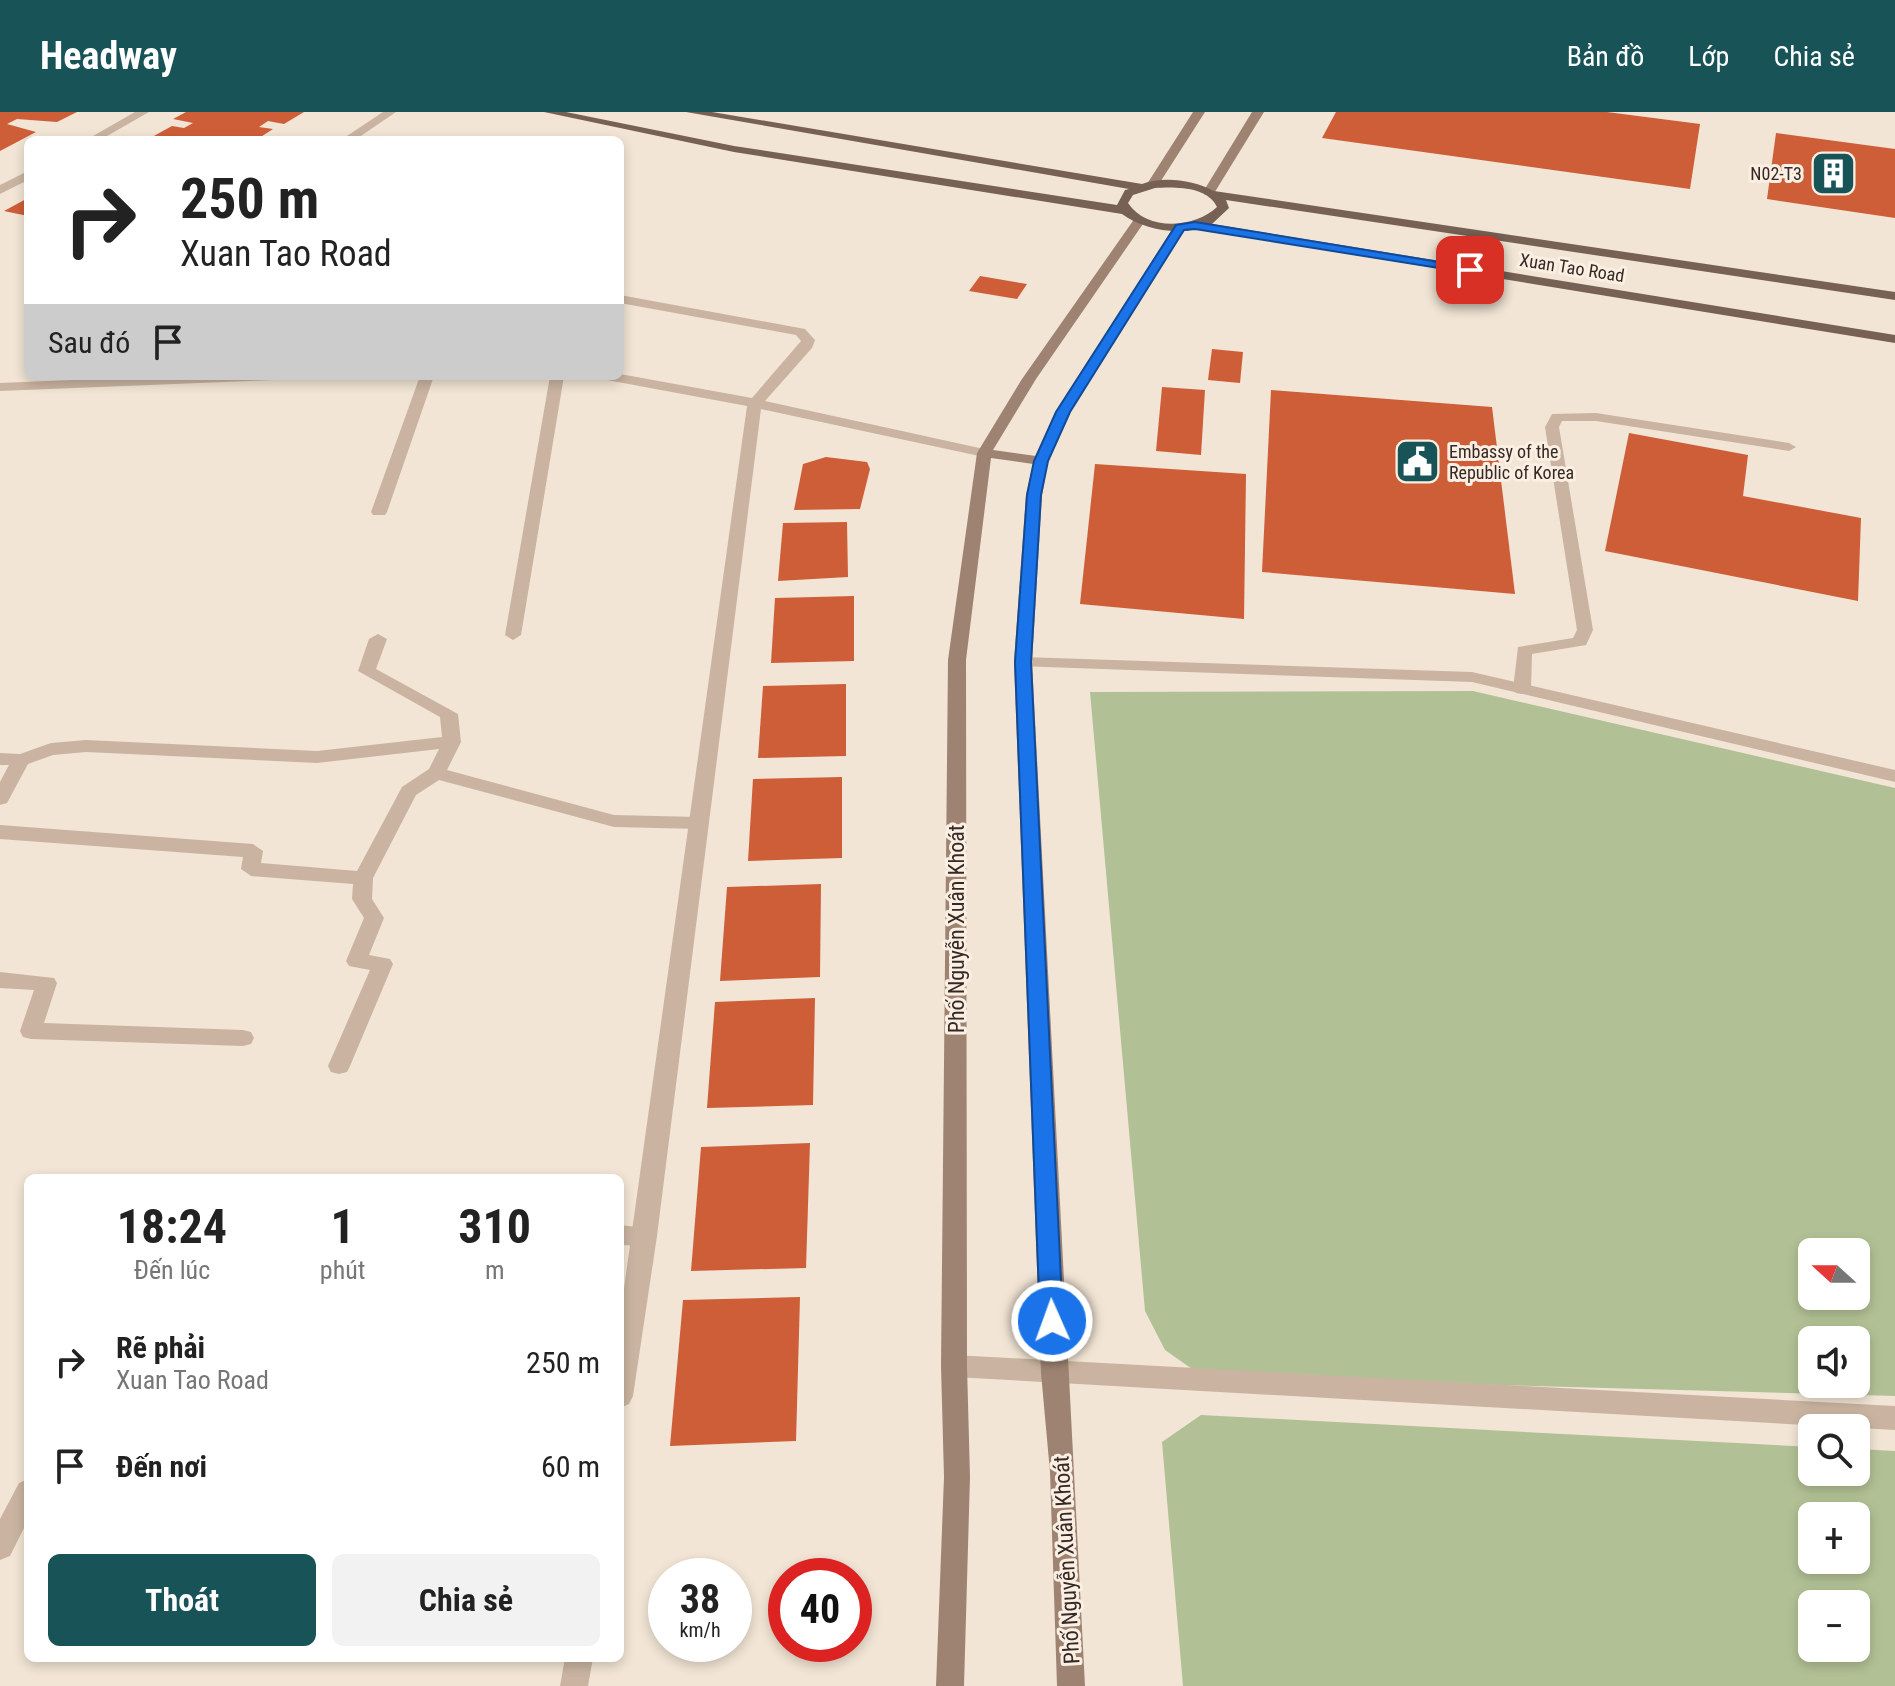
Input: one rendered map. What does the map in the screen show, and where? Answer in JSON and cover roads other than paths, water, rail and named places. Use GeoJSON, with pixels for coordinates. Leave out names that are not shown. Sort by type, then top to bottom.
{"type":"FeatureCollection","features":[{"type":"Feature","properties":{"kind":"main road"},"geometry":{"type":"LineString","coordinates":[[550,112],[734,149],[1123,210],[1139,221]]}},
{"type":"Feature","properties":{"kind":"main road"},"geometry":{"type":"LineString","coordinates":[[692,112],[1139,187]]}},
{"type":"Feature","properties":{"kind":"main road","name":"Xuan Tao Road"},"geometry":{"type":"LineString","coordinates":[[1139,187],[1153,184],[1186,185],[1211,193],[1895,296]]}},
{"type":"Feature","properties":{"kind":"main road"},"geometry":{"type":"LineString","coordinates":[[1123,210],[1121,198],[1139,187]]}},
{"type":"Feature","properties":{"kind":"main road"},"geometry":{"type":"LineString","coordinates":[[1188,226],[1219,215],[1223,208],[1221,201],[1211,193]]}},
{"type":"Feature","properties":{"kind":"main road","name":"Xuan Tao Road"},"geometry":{"type":"LineString","coordinates":[[1139,221],[1188,226],[1895,339]]}},
{"type":"Feature","properties":{"kind":"street"},"geometry":{"type":"LineString","coordinates":[[99,136],[143,112]]}},
{"type":"Feature","properties":{"kind":"street"},"geometry":{"type":"LineString","coordinates":[[353,136],[390,112]]}},
{"type":"Feature","properties":{"kind":"street"},"geometry":{"type":"LineString","coordinates":[[1153,184],[1199,112]]}},
{"type":"Feature","properties":{"kind":"street"},"geometry":{"type":"LineString","coordinates":[[1211,193],[1258,112]]}},
{"type":"Feature","properties":{"kind":"street"},"geometry":{"type":"LineString","coordinates":[[0,190],[24,177]]}},
{"type":"Feature","properties":{"kind":"street","name":"Phố Nguyễn Xuân Khoát"},"geometry":{"type":"LineString","coordinates":[[950,1686],[957,1477],[954,1366],[957,660],[984,453],[1029,379],[1139,221]]}},
{"type":"Feature","properties":{"kind":"street","name":"Phố Nguyễn Xuân Khoát"},"geometry":{"type":"LineString","coordinates":[[1071,1686],[1023,662],[1034,495],[1041,461],[1063,412],[1188,226]]}},
{"type":"Feature","properties":{"kind":"street"},"geometry":{"type":"LineString","coordinates":[[624,300],[800,332],[808,340],[805,348],[755,403],[645,1236],[624,1370]]}},
{"type":"Feature","properties":{"kind":"street"},"geometry":{"type":"LineString","coordinates":[[624,379],[755,403],[984,453],[1041,461]]}},
{"type":"Feature","properties":{"kind":"street"},"geometry":{"type":"LineString","coordinates":[[0,387],[175,380]]}},
{"type":"Feature","properties":{"kind":"street"},"geometry":{"type":"LineString","coordinates":[[379,512],[426,380]]}},
{"type":"Feature","properties":{"kind":"street"},"geometry":{"type":"LineString","coordinates":[[513,635],[556,380]]}},
{"type":"Feature","properties":{"kind":"street"},"geometry":{"type":"LineString","coordinates":[[1522,689],[1524,651],[1533,647],[1563,647],[1580,641],[1585,630],[1552,427],[1557,417],[1596,417],[1789,447]]}},
{"type":"Feature","properties":{"kind":"street"},"geometry":{"type":"LineString","coordinates":[[339,1066],[383,964],[356,961],[374,918],[362,899],[363,878],[409,791],[436,773],[452,742],[449,714],[367,671],[378,639]]}},
{"type":"Feature","properties":{"kind":"street"},"geometry":{"type":"LineString","coordinates":[[1023,662],[1472,677],[1895,776]]}},
{"type":"Feature","properties":{"kind":"street"},"geometry":{"type":"LineString","coordinates":[[0,759],[21,760],[51,749],[86,746],[317,757],[452,742]]}},
{"type":"Feature","properties":{"kind":"street"},"geometry":{"type":"LineString","coordinates":[[0,799],[21,760]]}},
{"type":"Feature","properties":{"kind":"street"},"geometry":{"type":"LineString","coordinates":[[436,773],[614,821],[699,823]]}},
{"type":"Feature","properties":{"kind":"street"},"geometry":{"type":"LineString","coordinates":[[0,832],[253,851],[251,869],[363,878]]}},
{"type":"Feature","properties":{"kind":"street"},"geometry":{"type":"LineString","coordinates":[[0,980],[47,983],[31,1031],[243,1038]]}},
{"type":"Feature","properties":{"kind":"street"},"geometry":{"type":"LineString","coordinates":[[624,1235],[645,1236]]}},
{"type":"Feature","properties":{"kind":"street"},"geometry":{"type":"LineString","coordinates":[[954,1366],[1895,1418]]}},
{"type":"Feature","properties":{"kind":"street"},"geometry":{"type":"LineString","coordinates":[[0,1547],[24,1500]]}},
{"type":"Feature","properties":{"kind":"street"},"geometry":{"type":"LineString","coordinates":[[574,1686],[578,1662]]}},
{"type":"Feature","properties":{"kind":"place","name":"N02-T3"},"geometry":{"type":"Point","coordinates":[1833,174]}},
{"type":"Feature","properties":{"kind":"place","name":"Embassy of the Republic of Korea"},"geometry":{"type":"Point","coordinates":[1418,462]}}]}
